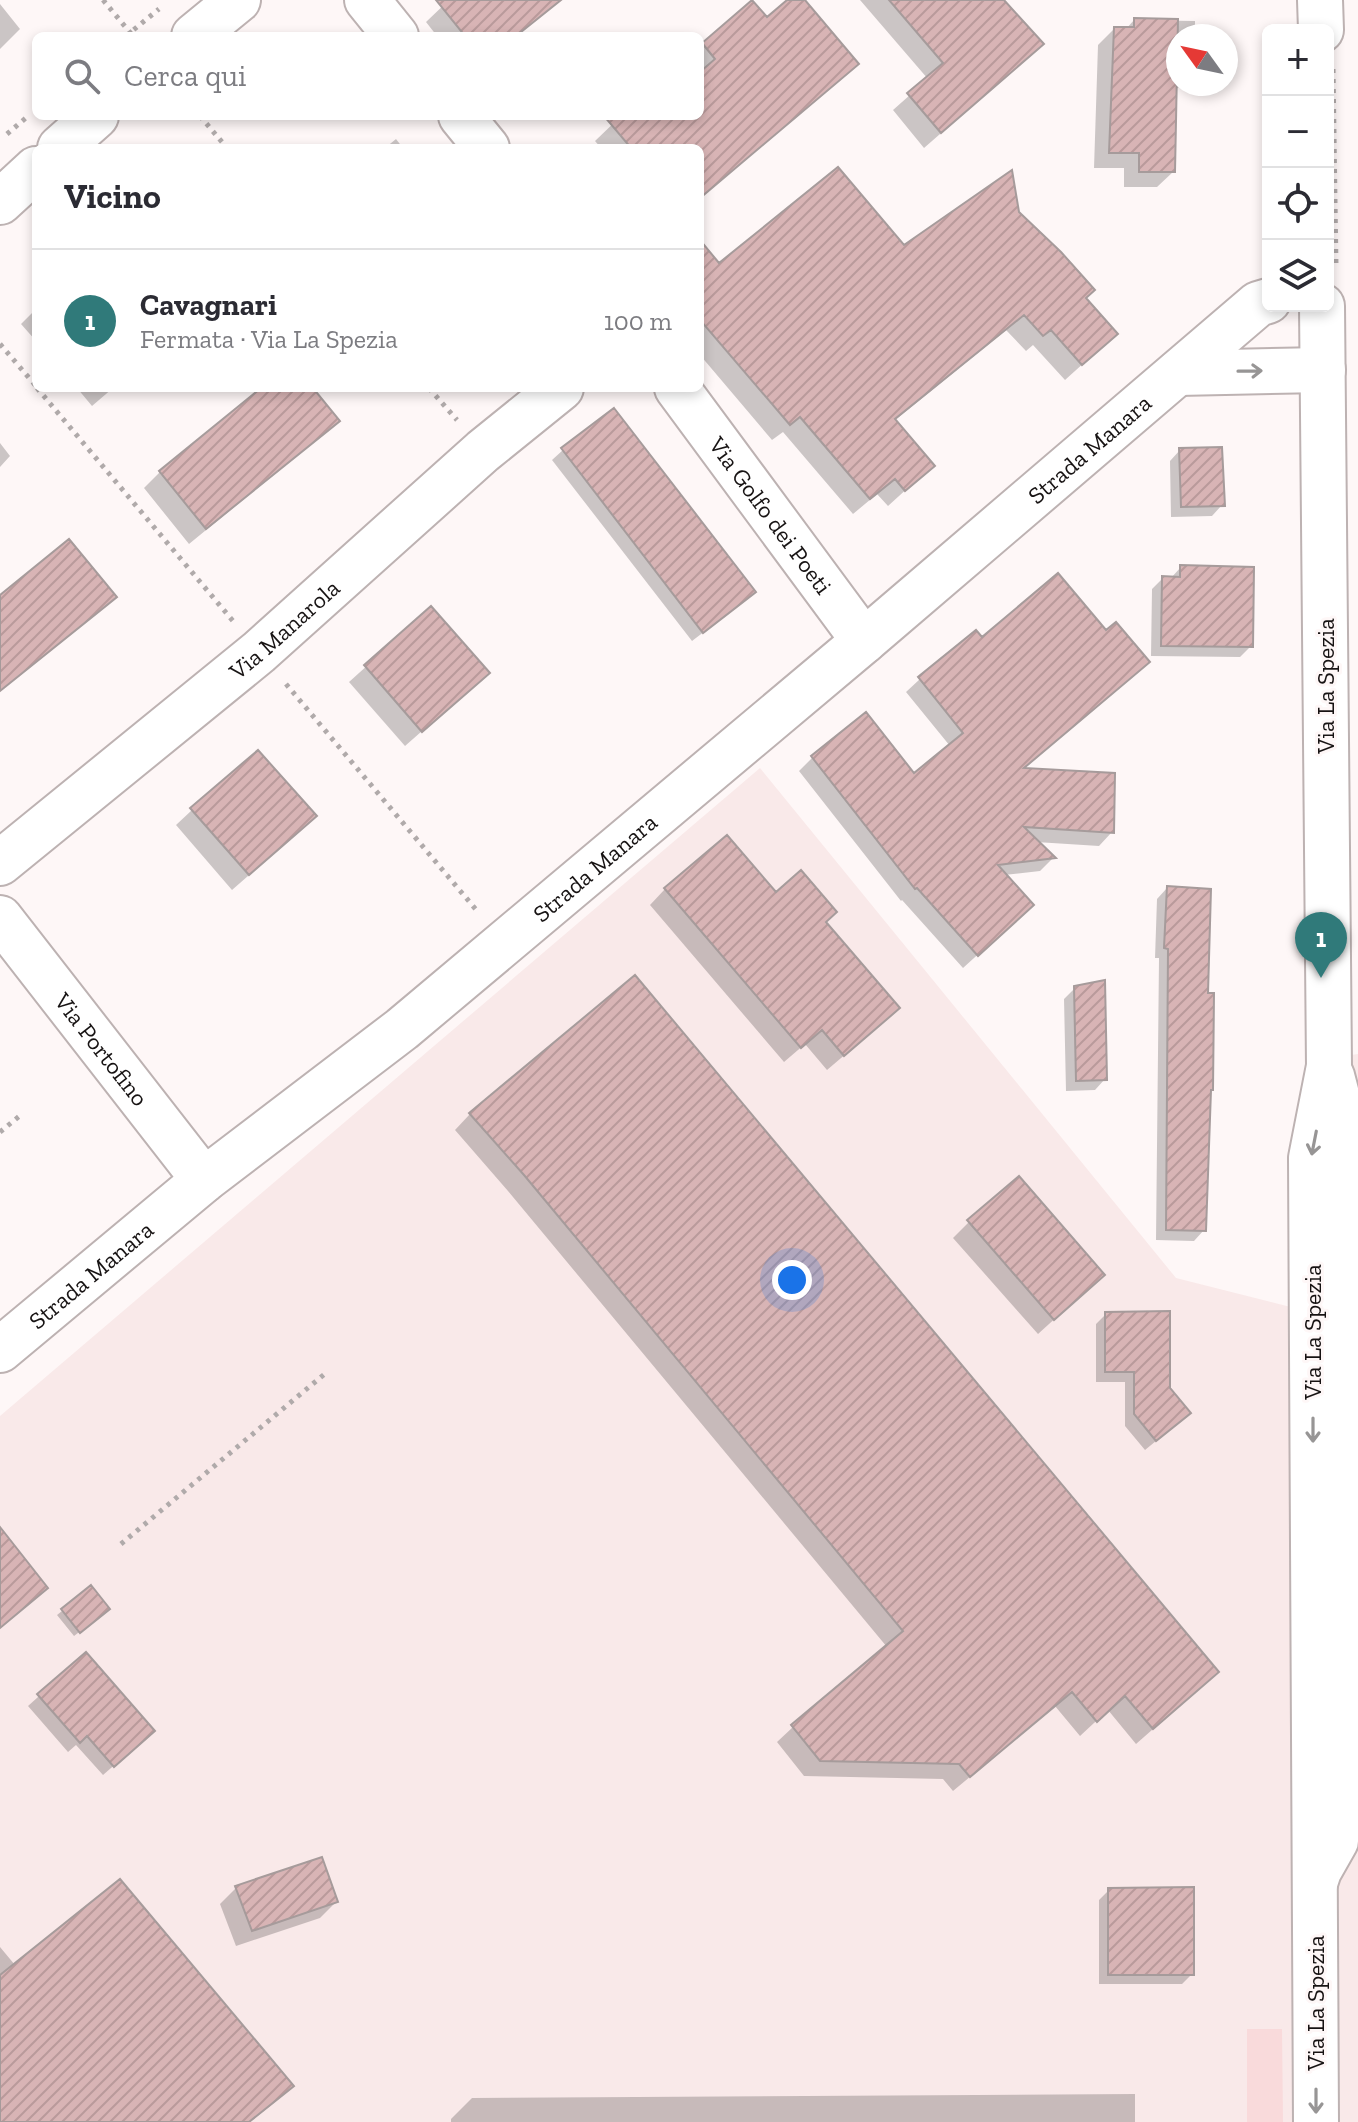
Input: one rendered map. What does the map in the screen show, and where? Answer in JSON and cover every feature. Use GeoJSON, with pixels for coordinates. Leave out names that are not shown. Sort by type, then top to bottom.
{"type":"FeatureCollection","features":[{"type":"Feature","properties":{"kind":"street"},"geometry":{"type":"LineString","coordinates":[[199,32],[238,0]]}},
{"type":"Feature","properties":{"kind":"street"},"geometry":{"type":"LineString","coordinates":[[367,0],[393,32]]}},
{"type":"Feature","properties":{"kind":"street"},"geometry":{"type":"LineString","coordinates":[[1320,0],[1321,24]]}},
{"type":"Feature","properties":{"kind":"street"},"geometry":{"type":"LineString","coordinates":[[64,144],[92,120]]}},
{"type":"Feature","properties":{"kind":"street"},"geometry":{"type":"LineString","coordinates":[[464,120],[484,144]]}},
{"type":"Feature","properties":{"kind":"street"},"geometry":{"type":"LineString","coordinates":[[0,202],[32,173]]}},
{"type":"Feature","properties":{"kind":"street","name":"Strada Manara"},"geometry":{"type":"LineString","coordinates":[[0,1350],[204,1180],[402,1029],[1262,303]]}},
{"type":"Feature","properties":{"kind":"street","name":"Via La Spezia"},"geometry":{"type":"LineString","coordinates":[[1316,2122],[1311,1158],[1329,1066],[1322,312]]}},
{"type":"Feature","properties":{"kind":"street"},"geometry":{"type":"LineString","coordinates":[[1178,373],[1323,370]]}},
{"type":"Feature","properties":{"kind":"street","name":"Via Manarola"},"geometry":{"type":"LineString","coordinates":[[0,863],[259,652],[483,451],[556,392]]}},
{"type":"Feature","properties":{"kind":"street","name":"Via Golfo dei Poeti"},"geometry":{"type":"LineString","coordinates":[[680,392],[864,641]]}},
{"type":"Feature","properties":{"kind":"street","name":"Via Portofino"},"geometry":{"type":"LineString","coordinates":[[0,918],[204,1180]]}},
{"type":"Feature","properties":{"kind":"street","name":"Via La Spezia"},"geometry":{"type":"LineString","coordinates":[[1329,1066],[1353,1155],[1358,1786]]}},
{"type":"Feature","properties":{"kind":"street","name":"Via La Spezia"},"geometry":{"type":"LineString","coordinates":[[1313,1551],[1333,1594],[1336,1686],[1341,1700],[1355,1706]]}},
{"type":"Feature","properties":{"kind":"street","name":"Via La Spezia"},"geometry":{"type":"LineString","coordinates":[[1315,1883],[1336,1841],[1338,1720],[1355,1706]]}},
{"type":"Feature","properties":{"kind":"path"},"geometry":{"type":"LineString","coordinates":[[103,0],[128,32]]}},
{"type":"Feature","properties":{"kind":"path"},"geometry":{"type":"LineString","coordinates":[[133,32],[169,0]]}},
{"type":"Feature","properties":{"kind":"path"},"geometry":{"type":"LineString","coordinates":[[0,139],[32,113]]}},
{"type":"Feature","properties":{"kind":"path"},"geometry":{"type":"LineString","coordinates":[[203,120],[224,144]]}},
{"type":"Feature","properties":{"kind":"path"},"geometry":{"type":"LineString","coordinates":[[0,344],[32,381]]}},
{"type":"Feature","properties":{"kind":"path"},"geometry":{"type":"LineString","coordinates":[[0,1132],[22,1114]]}},
{"type":"Feature","properties":{"kind":"path"},"geometry":{"type":"LineString","coordinates":[[121,1544],[327,1372]]}},
{"type":"Feature","properties":{"kind":"shaded area"},"geometry":{"type":"Polygon","coordinates":[[[760,768],[1176,1278],[1314,1313],[1312,1061],[1358,1054],[1358,2122],[0,2122],[0,1416],[760,768]]]}},
{"type":"Feature","properties":{"kind":"shaded area"},"geometry":{"type":"Polygon","coordinates":[[[1247,2029],[1282,2029],[1283,2122],[1247,2122],[1247,2029]]]}},
{"type":"Feature","properties":{"kind":"building"},"geometry":{"type":"Polygon","coordinates":[[[436,0],[561,0],[521,32],[462,32],[436,0]]]}},
{"type":"Feature","properties":{"kind":"building"},"geometry":{"type":"Polygon","coordinates":[[[752,0],[767,17],[787,0],[805,0],[859,64],[704,195],[704,144],[628,144],[607,120],[704,120],[704,69],[715,59],[704,41],[752,0]]]}},
{"type":"Feature","properties":{"kind":"building"},"geometry":{"type":"Polygon","coordinates":[[[889,0],[1004,0],[1044,44],[941,133],[907,93],[943,63],[889,0]]]}},
{"type":"Feature","properties":{"kind":"building"},"geometry":{"type":"Polygon","coordinates":[[[1134,18],[1178,19],[1178,24],[1166,24],[1166,96],[1176,96],[1175,172],[1139,172],[1139,153],[1109,153],[1114,27],[1134,27],[1134,18]]]}},
{"type":"Feature","properties":{"kind":"building"},"geometry":{"type":"Polygon","coordinates":[[[838,167],[904,245],[1012,170],[1019,212],[1095,290],[1086,298],[1118,334],[1082,365],[1051,330],[1043,336],[1024,315],[895,419],[935,466],[905,491],[895,479],[870,499],[800,417],[790,425],[704,325],[704,245],[719,263],[838,167]]]}},
{"type":"Feature","properties":{"kind":"building"},"geometry":{"type":"Polygon","coordinates":[[[256,392],[316,392],[340,421],[206,529],[159,471],[256,392]]]}},
{"type":"Feature","properties":{"kind":"building"},"geometry":{"type":"Polygon","coordinates":[[[614,408],[756,592],[703,633],[561,448],[614,408]]]}},
{"type":"Feature","properties":{"kind":"building"},"geometry":{"type":"Polygon","coordinates":[[[1222,447],[1225,506],[1181,507],[1179,448],[1222,447]]]}},
{"type":"Feature","properties":{"kind":"building"},"geometry":{"type":"Polygon","coordinates":[[[69,539],[117,597],[0,691],[0,595],[69,539]]]}},
{"type":"Feature","properties":{"kind":"building"},"geometry":{"type":"Polygon","coordinates":[[[1180,565],[1254,567],[1253,647],[1161,646],[1162,576],[1180,577],[1180,565]]]}},
{"type":"Feature","properties":{"kind":"building"},"geometry":{"type":"Polygon","coordinates":[[[1058,573],[1106,630],[1116,622],[1150,662],[1024,768],[1115,773],[1114,833],[1024,827],[1056,858],[998,865],[1034,905],[978,956],[915,889],[811,756],[866,712],[914,773],[963,733],[918,677],[976,630],[982,637],[1058,573]]]}},
{"type":"Feature","properties":{"kind":"building"},"geometry":{"type":"Polygon","coordinates":[[[431,606],[490,673],[422,732],[364,665],[431,606]]]}},
{"type":"Feature","properties":{"kind":"building"},"geometry":{"type":"Polygon","coordinates":[[[258,750],[317,816],[249,875],[190,808],[258,750]]]}},
{"type":"Feature","properties":{"kind":"building"},"geometry":{"type":"Polygon","coordinates":[[[727,835],[776,892],[801,870],[837,912],[826,922],[900,1008],[844,1056],[822,1030],[801,1048],[664,888],[727,835]]]}},
{"type":"Feature","properties":{"kind":"building"},"geometry":{"type":"Polygon","coordinates":[[[1167,886],[1211,889],[1208,993],[1214,993],[1213,1090],[1206,1231],[1166,1230],[1168,949],[1164,948],[1167,886]]]}},
{"type":"Feature","properties":{"kind":"building"},"geometry":{"type":"Polygon","coordinates":[[[635,975],[1219,1672],[1153,1729],[1125,1696],[1097,1722],[1072,1692],[970,1777],[959,1764],[820,1761],[791,1725],[903,1631],[469,1113],[635,975]]]}},
{"type":"Feature","properties":{"kind":"building"},"geometry":{"type":"Polygon","coordinates":[[[1105,980],[1107,1080],[1076,1081],[1074,986],[1105,980]]]}},
{"type":"Feature","properties":{"kind":"building"},"geometry":{"type":"Polygon","coordinates":[[[1019,1176],[1105,1275],[1054,1320],[967,1220],[1019,1176]]]}},
{"type":"Feature","properties":{"kind":"building"},"geometry":{"type":"Polygon","coordinates":[[[1170,1311],[1170,1388],[1191,1413],[1156,1441],[1134,1414],[1134,1372],[1105,1372],[1105,1312],[1170,1311]]]}},
{"type":"Feature","properties":{"kind":"building"},"geometry":{"type":"Polygon","coordinates":[[[0,1527],[48,1588],[0,1628],[0,1527]]]}},
{"type":"Feature","properties":{"kind":"building"},"geometry":{"type":"Polygon","coordinates":[[[91,1585],[110,1609],[80,1633],[61,1609],[91,1585]]]}},
{"type":"Feature","properties":{"kind":"building"},"geometry":{"type":"Polygon","coordinates":[[[86,1652],[155,1731],[114,1767],[87,1736],[80,1743],[37,1694],[86,1652]]]}},
{"type":"Feature","properties":{"kind":"building"},"geometry":{"type":"Polygon","coordinates":[[[322,1857],[338,1902],[252,1931],[235,1886],[322,1857]]]}},
{"type":"Feature","properties":{"kind":"building"},"geometry":{"type":"Polygon","coordinates":[[[120,1879],[294,2086],[249,2122],[0,2122],[0,1975],[120,1879]]]}},
{"type":"Feature","properties":{"kind":"building"},"geometry":{"type":"Polygon","coordinates":[[[1194,1887],[1194,1975],[1108,1975],[1108,1888],[1194,1887]]]}},
{"type":"Feature","properties":{"kind":"place","name":"Cavagnari"},"geometry":{"type":"Point","coordinates":[1321,978]}}]}
